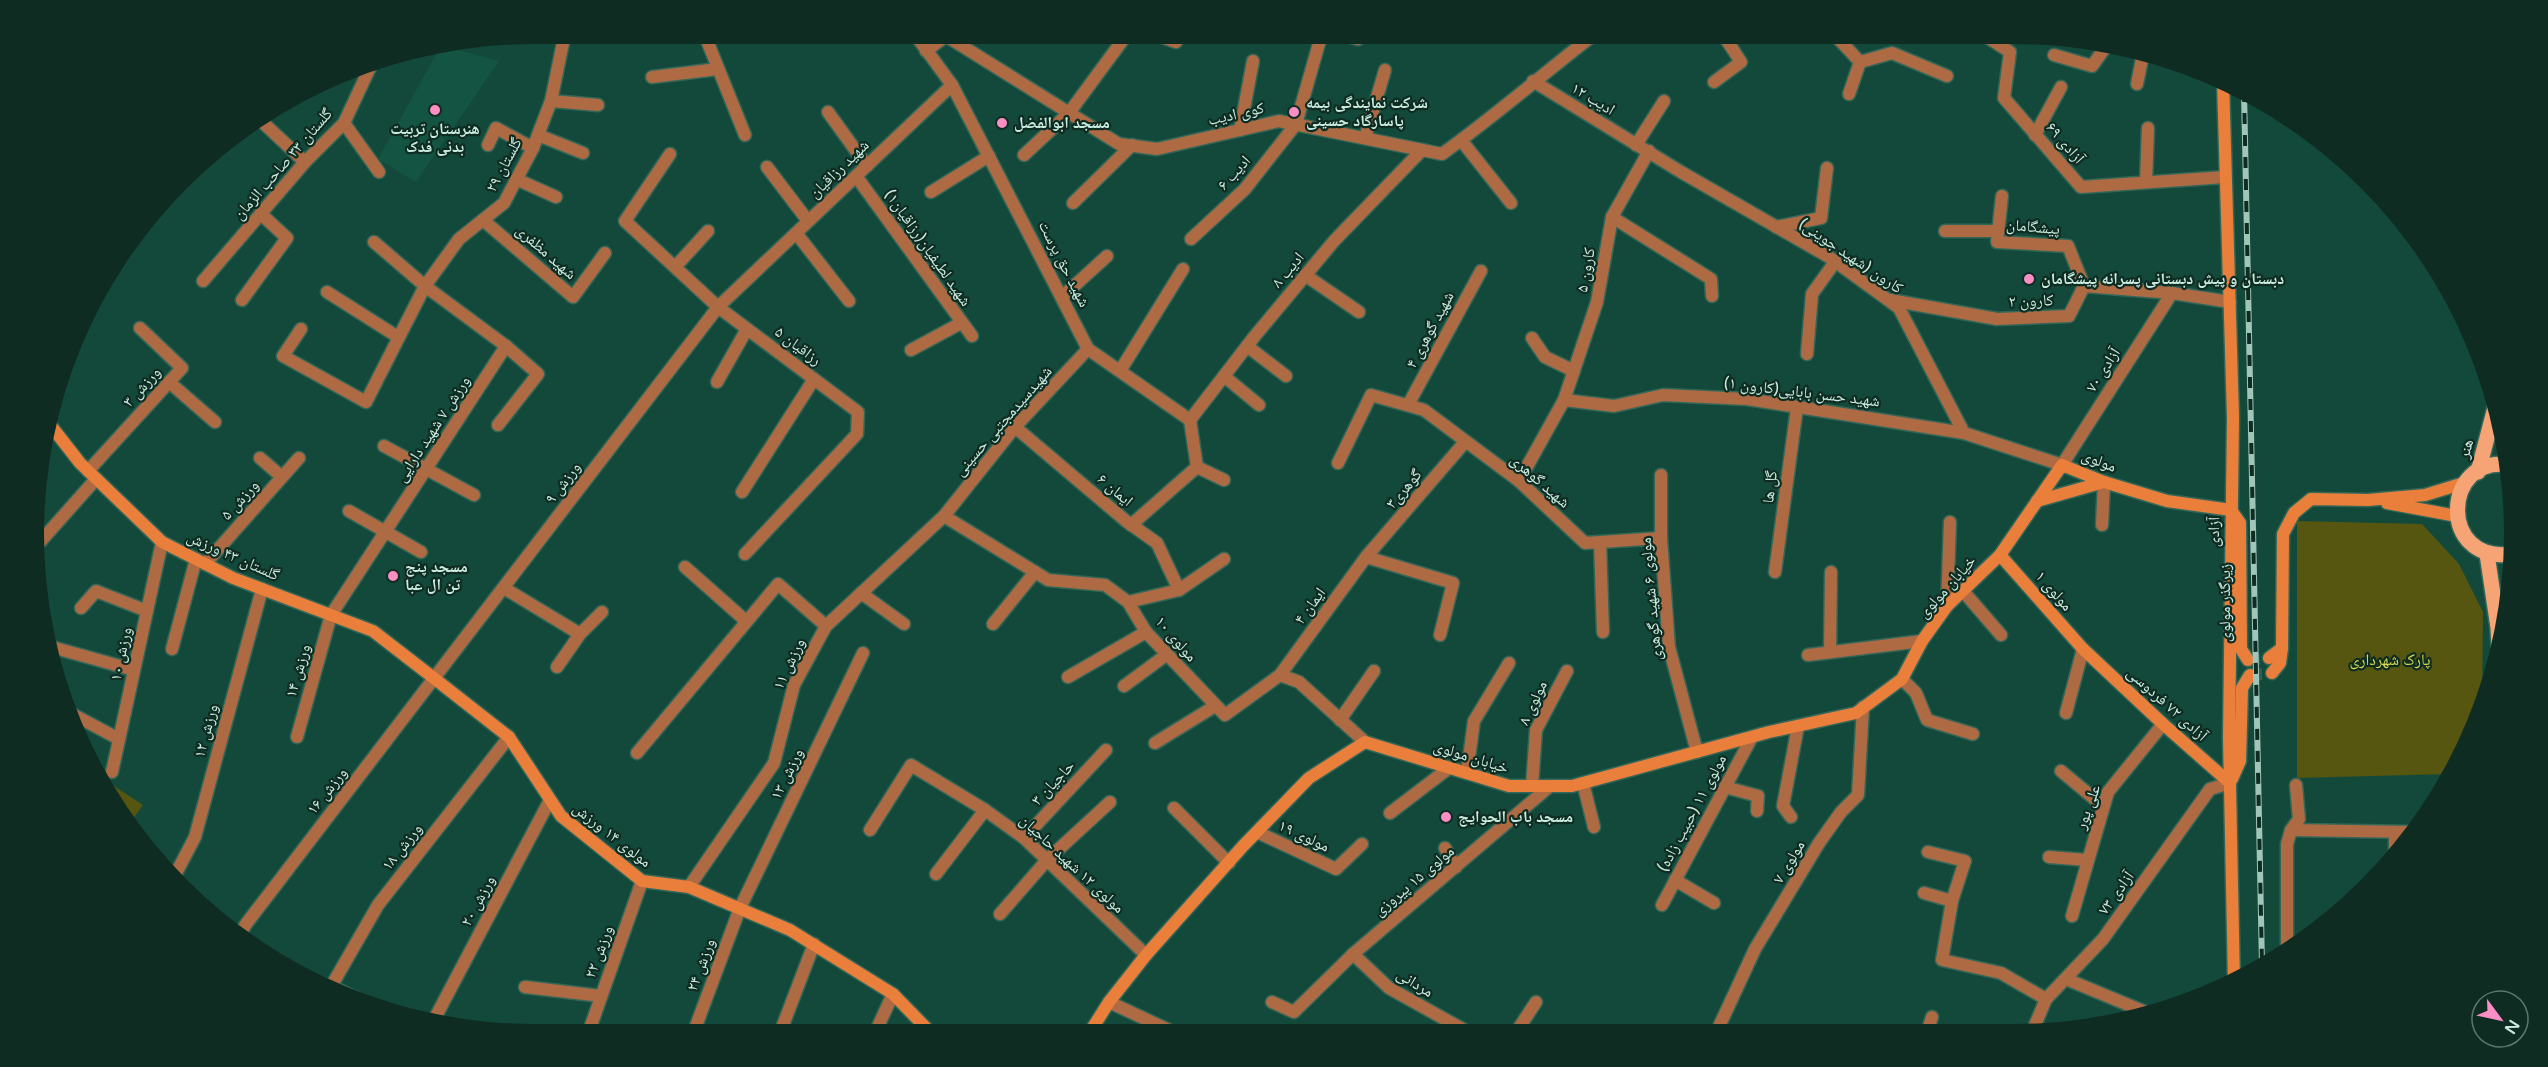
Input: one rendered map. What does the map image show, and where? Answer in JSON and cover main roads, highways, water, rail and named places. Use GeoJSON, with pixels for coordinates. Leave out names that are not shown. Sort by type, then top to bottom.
{"type":"FeatureCollection","features":[{"type":"Feature","properties":{"kind":"main road","name":"هنر"},"geometry":{"type":"LineString","coordinates":[[2478,472],[2491,422]]}},
{"type":"Feature","properties":{"kind":"main road"},"geometry":{"type":"LineString","coordinates":[[2499,465],[2486,466],[2464,483],[2458,500],[2457,516],[2459,526],[2469,542],[2487,554],[2503,554]]}},
{"type":"Feature","properties":{"kind":"main road"},"geometry":{"type":"LineString","coordinates":[[2487,554],[2497,618]]}},
{"type":"Feature","properties":{"kind":"tunnel"},"geometry":{"type":"LineString","coordinates":[[2248,660],[2269,658]]}},
{"type":"Feature","properties":{"kind":"tunnel"},"geometry":{"type":"LineString","coordinates":[[2250,675],[2272,673]]}},
{"type":"Feature","properties":{"kind":"railway"},"geometry":{"type":"LineString","coordinates":[[2244,101],[2262,957]]}},
{"type":"Feature","properties":{"kind":"place","name":"هنرستان تربیت بدنی فدک"},"geometry":{"type":"Point","coordinates":[435,110]}},
{"type":"Feature","properties":{"kind":"place","name":"شرکت نمایندگی بیمه پاسارگاد حسینی"},"geometry":{"type":"Point","coordinates":[1294,112]}},
{"type":"Feature","properties":{"kind":"place","name":"مسجد ابوالفضل"},"geometry":{"type":"Point","coordinates":[1002,123]}},
{"type":"Feature","properties":{"kind":"place","name":"دبستان و پیش دبستانی پسرانه پیشگامان"},"geometry":{"type":"Point","coordinates":[2029,279]}},
{"type":"Feature","properties":{"kind":"place","name":"مسجد پنج تن ال عبا"},"geometry":{"type":"Point","coordinates":[393,576]}},
{"type":"Feature","properties":{"kind":"place","name":"مسجد باب الحوایج"},"geometry":{"type":"Point","coordinates":[1446,817]}},
{"type":"Feature","properties":{"kind":"park label","name":"پارک شهرداری"},"geometry":{"type":"Point","coordinates":[2390,660]}}]}
